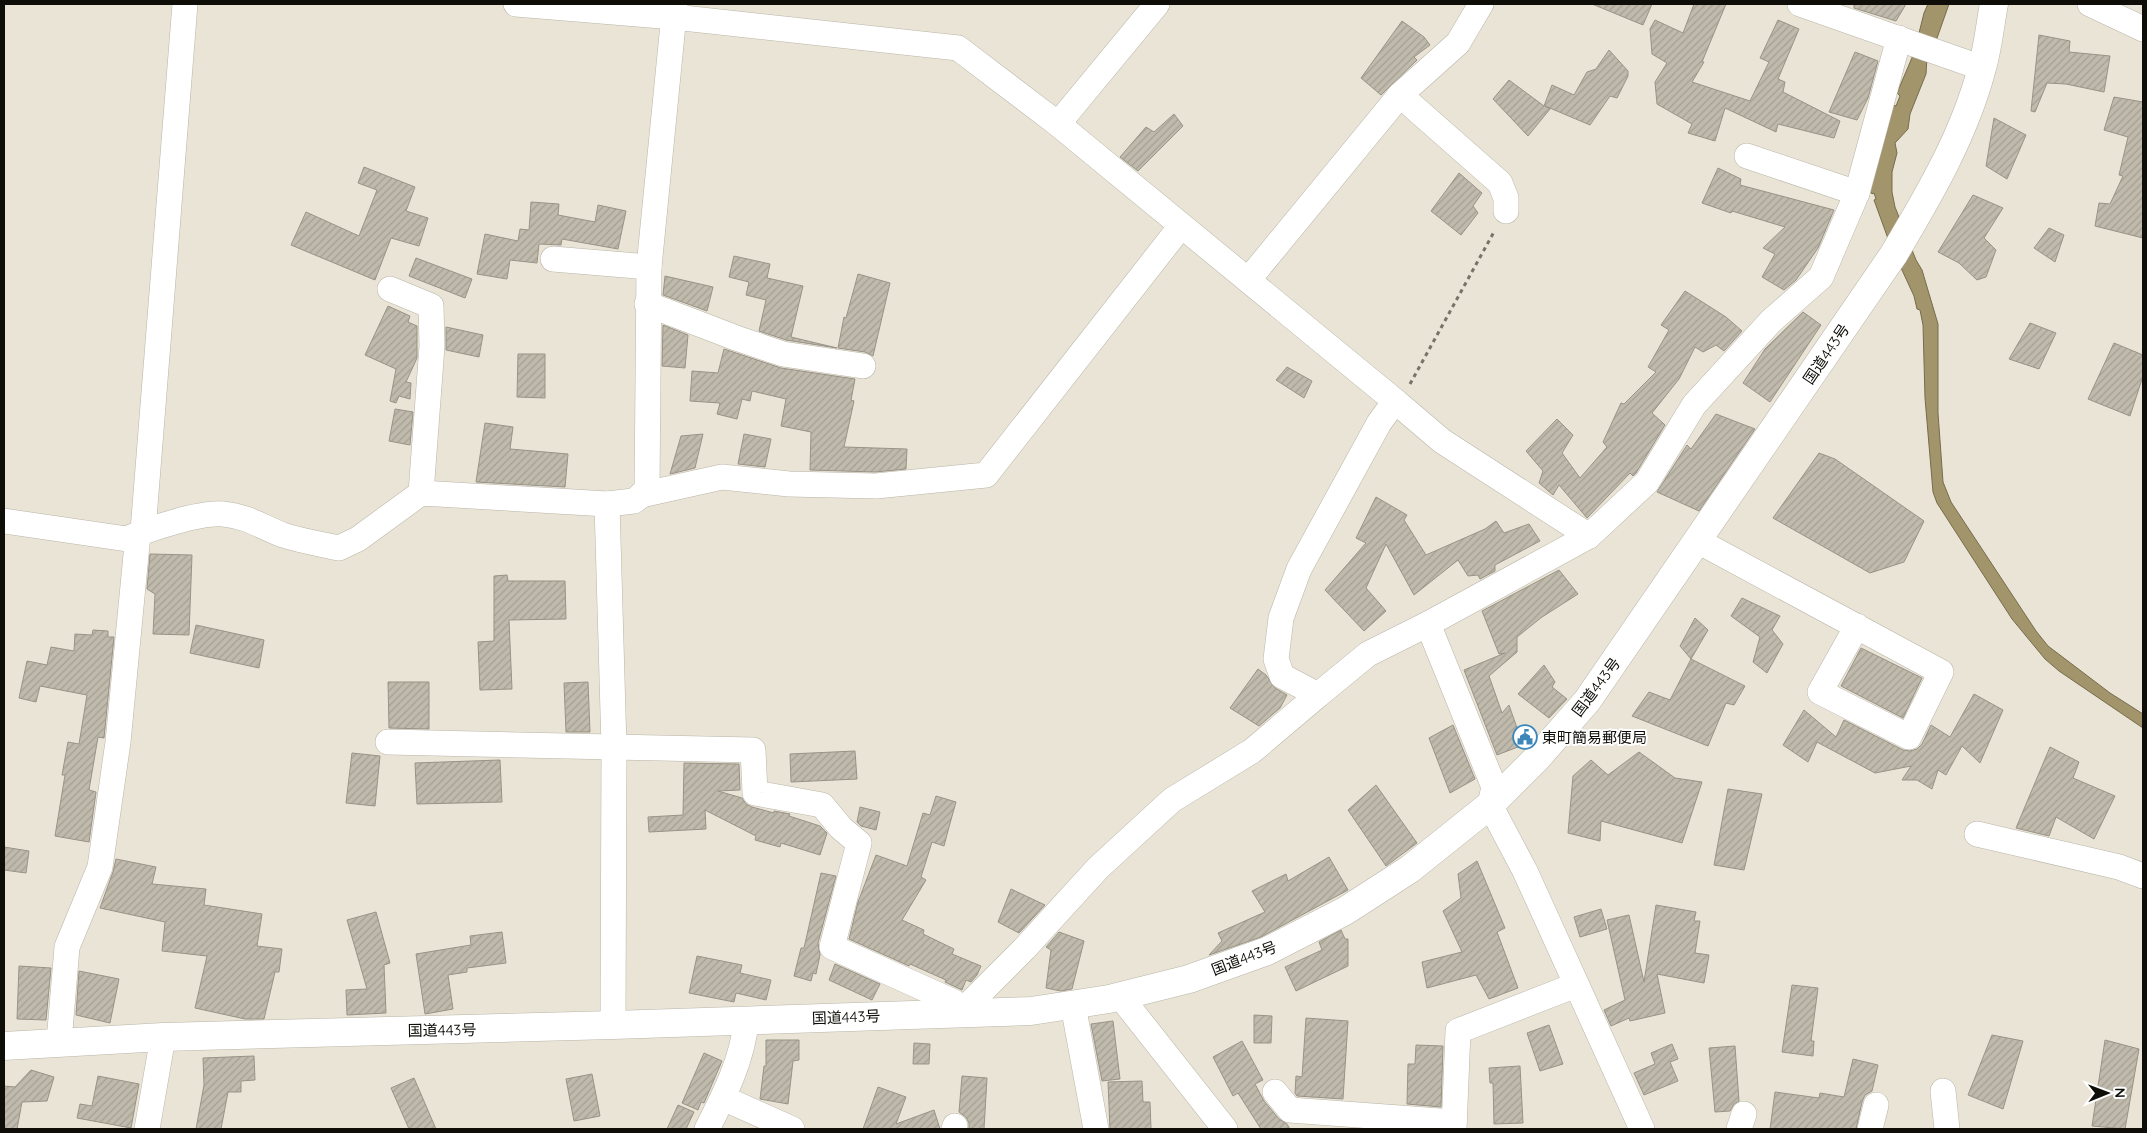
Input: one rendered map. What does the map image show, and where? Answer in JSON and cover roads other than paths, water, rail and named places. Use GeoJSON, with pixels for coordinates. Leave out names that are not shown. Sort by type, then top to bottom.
{"type":"FeatureCollection","features":[{"type":"Feature","properties":{"kind":"highway","name":"国道443号"},"geometry":{"type":"LineString","coordinates":[[4,1046],[163,1037],[1031,1011],[1120,996],[1189,979],[1267,951],[1345,911],[1410,869],[1490,805],[1537,758],[1588,701],[1894,254],[1939,178],[1962,129],[1982,68],[1994,4]]}},
{"type":"Feature","properties":{"kind":"street"},"geometry":{"type":"LineString","coordinates":[[59,1042],[67,947],[100,867],[118,742],[140,532],[185,4]]}},
{"type":"Feature","properties":{"kind":"street"},"geometry":{"type":"LineString","coordinates":[[516,4],[675,10],[958,48],[1058,124],[1181,226],[1249,279],[1442,440],[1589,536]]}},
{"type":"Feature","properties":{"kind":"street"},"geometry":{"type":"LineString","coordinates":[[1058,124],[1156,4]]}},
{"type":"Feature","properties":{"kind":"street"},"geometry":{"type":"LineString","coordinates":[[1249,279],[1400,95],[1458,43],[1481,4]]}},
{"type":"Feature","properties":{"kind":"street"},"geometry":{"type":"LineString","coordinates":[[1800,4],[1982,68]]}},
{"type":"Feature","properties":{"kind":"street"},"geometry":{"type":"LineString","coordinates":[[2090,4],[2143,29]]}},
{"type":"Feature","properties":{"kind":"street"},"geometry":{"type":"LineString","coordinates":[[4,521],[127,539],[140,532],[186,519],[221,513],[248,518],[283,535],[339,548],[358,539],[421,494],[607,504],[634,501],[641,496],[647,491],[647,304],[649,267],[675,10]]}},
{"type":"Feature","properties":{"kind":"street"},"geometry":{"type":"LineString","coordinates":[[388,742],[754,750],[755,793],[822,805],[841,828],[859,843],[832,947],[954,1002],[959,1014],[1024,949],[1098,868],[1172,800],[1252,751],[1368,654],[1428,624],[1589,536],[1647,482],[1694,405],[1771,321],[1821,277],[1857,193],[1899,38]]}},
{"type":"Feature","properties":{"kind":"street"},"geometry":{"type":"LineString","coordinates":[[1400,95],[1500,183],[1506,198],[1506,210]]}},
{"type":"Feature","properties":{"kind":"street"},"geometry":{"type":"LineString","coordinates":[[1747,156],[1857,193]]}},
{"type":"Feature","properties":{"kind":"street"},"geometry":{"type":"LineString","coordinates":[[641,496],[722,477],[789,484],[876,486],[986,475],[1181,226]]}},
{"type":"Feature","properties":{"kind":"street"},"geometry":{"type":"LineString","coordinates":[[553,260],[649,267]]}},
{"type":"Feature","properties":{"kind":"street"},"geometry":{"type":"LineString","coordinates":[[390,289],[431,306],[432,346],[421,494]]}},
{"type":"Feature","properties":{"kind":"street"},"geometry":{"type":"LineString","coordinates":[[647,304],[783,354],[863,366]]}},
{"type":"Feature","properties":{"kind":"street"},"geometry":{"type":"LineString","coordinates":[[1318,695],[1282,676],[1276,659],[1281,618],[1299,569],[1379,423],[1395,402]]}},
{"type":"Feature","properties":{"kind":"street"},"geometry":{"type":"LineString","coordinates":[[607,504],[614,747],[613,1025]]}},
{"type":"Feature","properties":{"kind":"street"},"geometry":{"type":"LineString","coordinates":[[1698,541],[1857,626],[1941,672],[1909,737],[1820,692],[1857,626]]}},
{"type":"Feature","properties":{"kind":"street"},"geometry":{"type":"LineString","coordinates":[[1428,624],[1494,787],[1490,805],[1526,871],[1642,1129]]}},
{"type":"Feature","properties":{"kind":"street"},"geometry":{"type":"LineString","coordinates":[[1977,834],[2119,867],[2143,876]]}},
{"type":"Feature","properties":{"kind":"street"},"geometry":{"type":"LineString","coordinates":[[1276,1092],[1290,1110],[1454,1126],[1458,1031],[1576,985]]}},
{"type":"Feature","properties":{"kind":"street"},"geometry":{"type":"LineString","coordinates":[[1120,996],[1225,1129]]}},
{"type":"Feature","properties":{"kind":"street"},"geometry":{"type":"LineString","coordinates":[[1073,1004],[1096,1129]]}},
{"type":"Feature","properties":{"kind":"street"},"geometry":{"type":"LineString","coordinates":[[707,1129],[723,1098],[745,1040],[746,1020]]}},
{"type":"Feature","properties":{"kind":"street"},"geometry":{"type":"LineString","coordinates":[[147,1129],[163,1037]]}},
{"type":"Feature","properties":{"kind":"street"},"geometry":{"type":"LineString","coordinates":[[1943,1090],[1947,1129]]}},
{"type":"Feature","properties":{"kind":"street"},"geometry":{"type":"LineString","coordinates":[[723,1098],[792,1129]]}},
{"type":"Feature","properties":{"kind":"street"},"geometry":{"type":"LineString","coordinates":[[1870,1129],[1876,1105]]}},
{"type":"Feature","properties":{"kind":"place","name":"東町簡易郵便局"},"geometry":{"type":"Point","coordinates":[1525,737]}}]}
